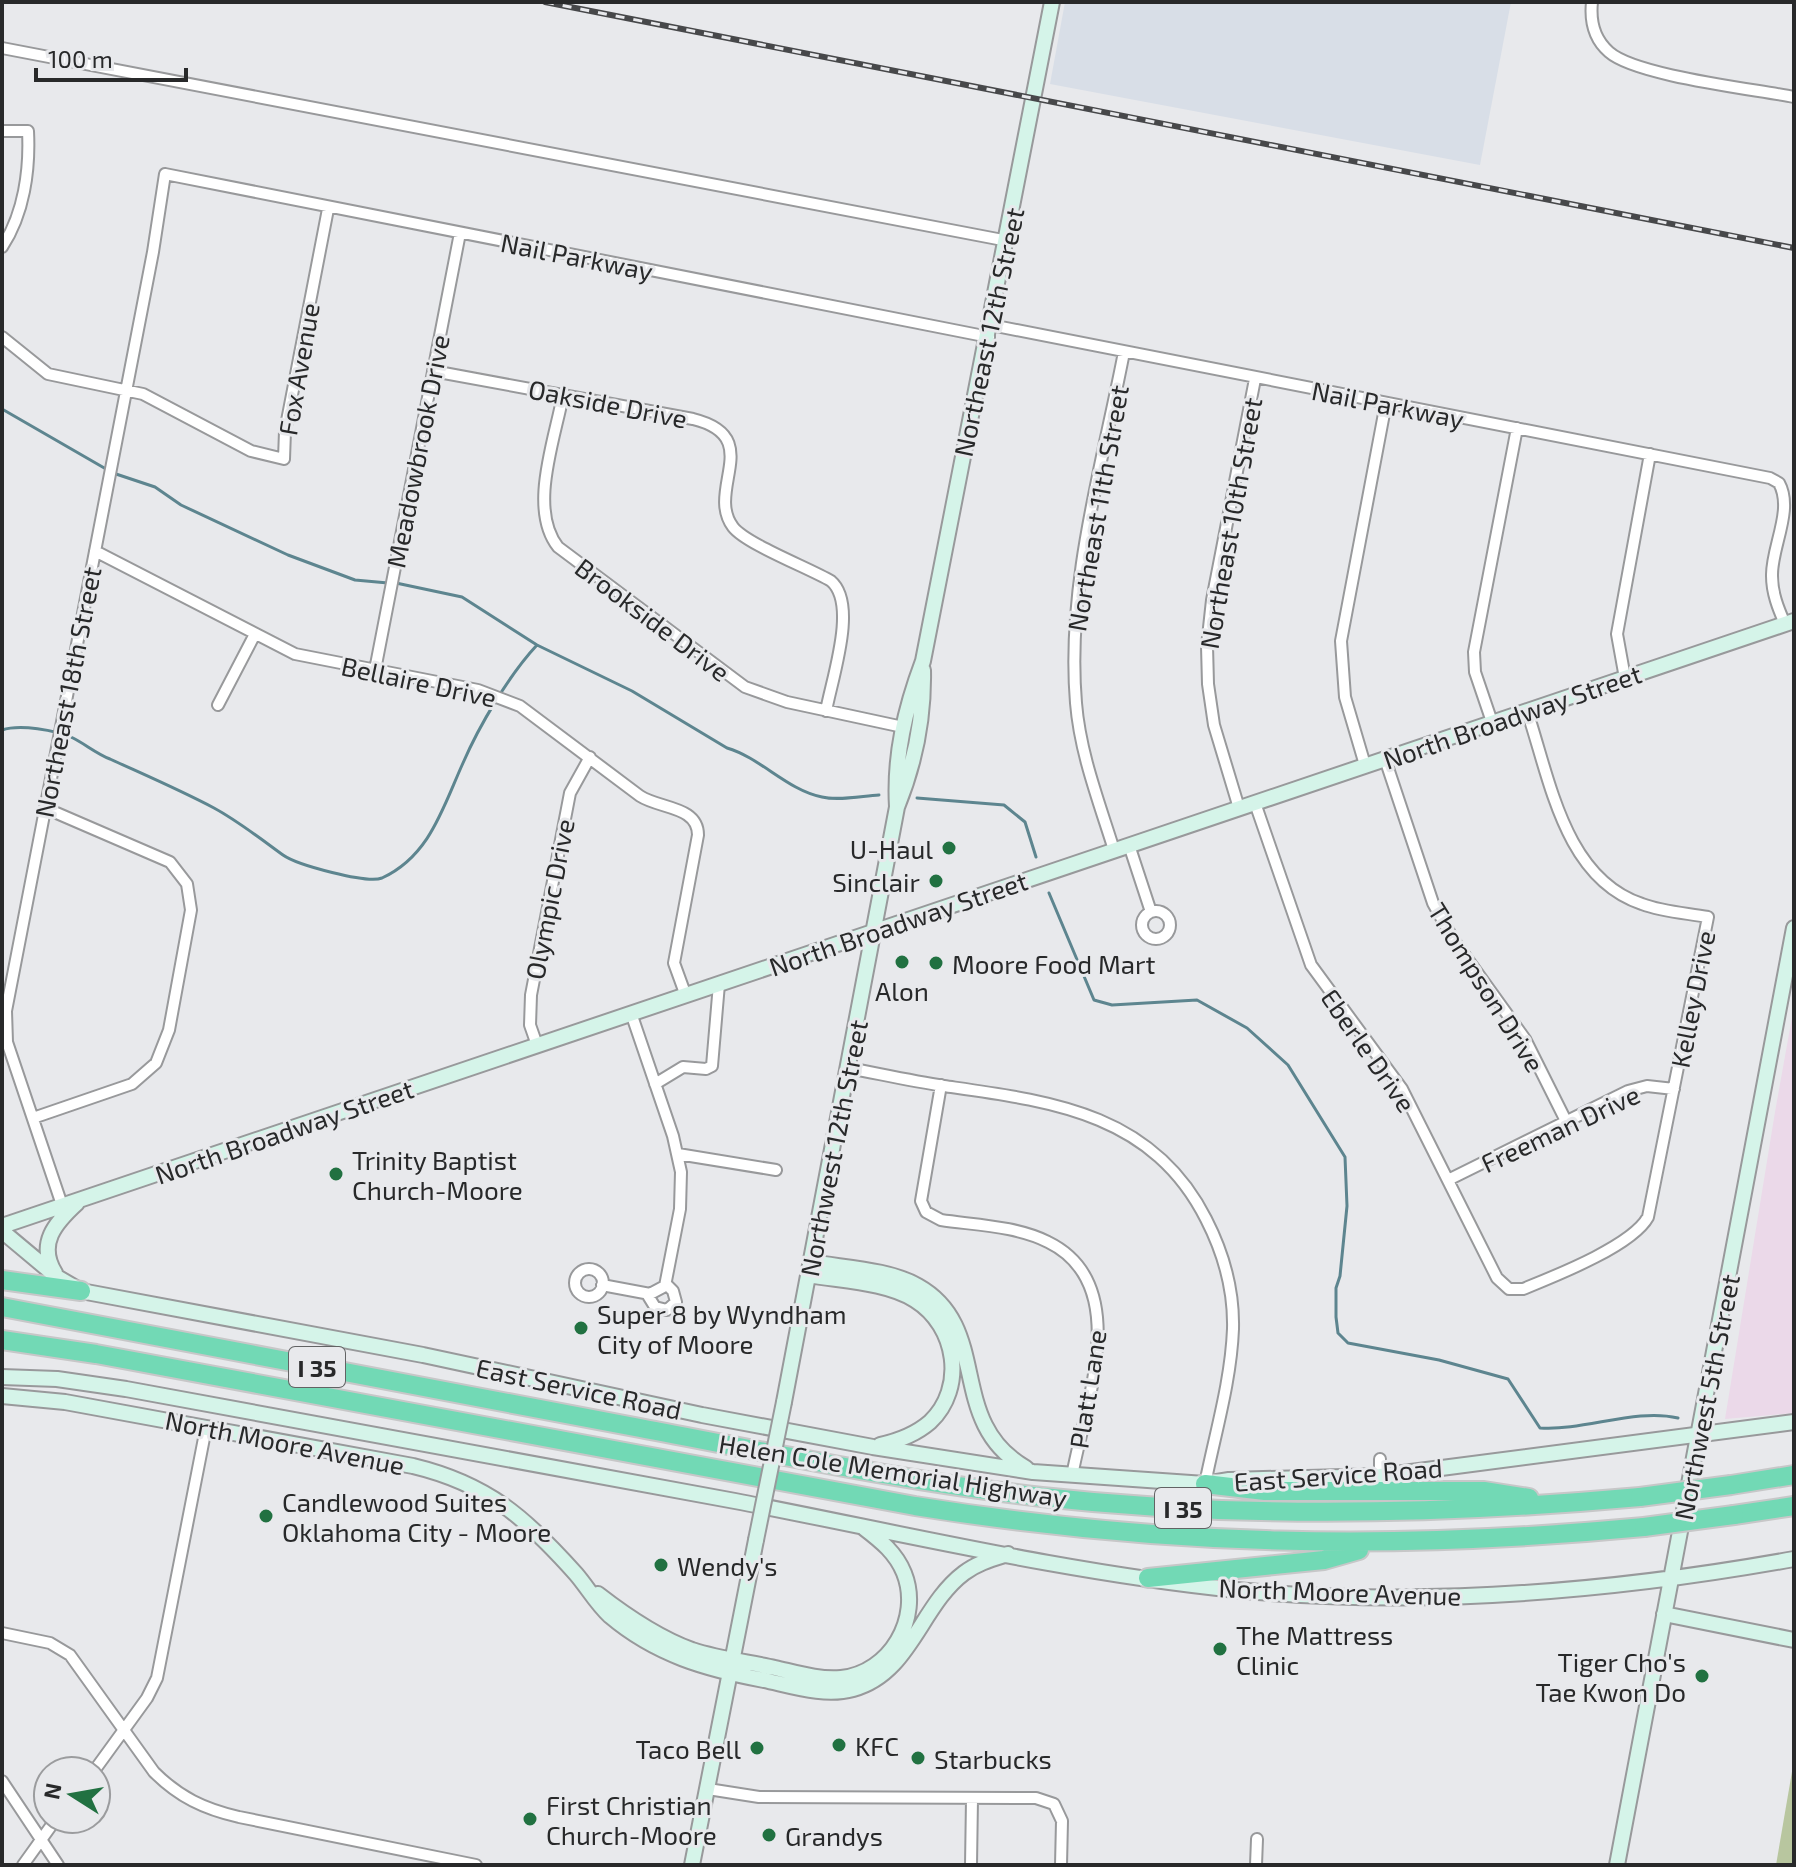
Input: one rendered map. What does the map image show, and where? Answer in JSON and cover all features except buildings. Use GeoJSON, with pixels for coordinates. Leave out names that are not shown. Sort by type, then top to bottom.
{"type":"FeatureCollection","features":[{"type":"Feature","properties":{"kind":"highway"},"geometry":{"type":"LineString","coordinates":[[2,1280],[81,1291]]}},
{"type":"Feature","properties":{"kind":"highway","name":"Helen Cole Memorial Highway"},"geometry":{"type":"LineString","coordinates":[[2,1307],[802,1458],[1039,1497],[1234,1512],[1334,1514],[1640,1497],[1794,1475]]}},
{"type":"Feature","properties":{"kind":"highway","name":"Helen Cole Memorial Highway"},"geometry":{"type":"LineString","coordinates":[[2,1340],[96,1354],[1037,1526],[1223,1541],[1377,1544],[1644,1527],[1794,1506]]}},
{"type":"Feature","properties":{"kind":"highway"},"geometry":{"type":"LineString","coordinates":[[2,1352],[96,1354]]}},
{"type":"Feature","properties":{"kind":"highway"},"geometry":{"type":"LineString","coordinates":[[1205,1484],[1265,1491],[1484,1491],[1567,1503]]}},
{"type":"Feature","properties":{"kind":"highway"},"geometry":{"type":"LineString","coordinates":[[1148,1578],[1324,1560],[1377,1544]]}},
{"type":"Feature","properties":{"kind":"main road","name":"Northeast 12th Street"},"geometry":{"type":"LineString","coordinates":[[897,807],[895,769],[903,727],[923,661],[1008,241],[1052,2]]}},
{"type":"Feature","properties":{"kind":"main road","name":"North Broadway Street"},"geometry":{"type":"LineString","coordinates":[[2,1228],[62,1205],[1790,623]]}},
{"type":"Feature","properties":{"kind":"main road","name":"Northeast 12th Street"},"geometry":{"type":"LineString","coordinates":[[897,807],[911,772],[923,701],[923,661]]}},
{"type":"Feature","properties":{"kind":"main road"},"geometry":{"type":"LineString","coordinates":[[903,727],[919,726]]}},
{"type":"Feature","properties":{"kind":"main road","name":"Northwest 12th Street"},"geometry":{"type":"LineString","coordinates":[[692,1865],[897,807]]}},
{"type":"Feature","properties":{"kind":"main road","name":"Northwest 5th Street"},"geometry":{"type":"LineString","coordinates":[[1617,1865],[1701,1434],[1794,928]]}},
{"type":"Feature","properties":{"kind":"main road"},"geometry":{"type":"LineString","coordinates":[[57,1277],[47,1258],[49,1236],[58,1219],[81,1199]]}},
{"type":"Feature","properties":{"kind":"main road","name":"East Service Road"},"geometry":{"type":"LineString","coordinates":[[2,1228],[57,1277],[81,1291],[423,1355],[702,1415],[873,1447],[1033,1472],[1205,1484],[1229,1480],[1380,1476],[1794,1422]]}},
{"type":"Feature","properties":{"kind":"main road"},"geometry":{"type":"LineString","coordinates":[[809,1268],[907,1295],[937,1319],[949,1341],[951,1382],[935,1416],[910,1436],[873,1447]]}},
{"type":"Feature","properties":{"kind":"main road"},"geometry":{"type":"LineString","coordinates":[[809,1268],[906,1281],[937,1300],[958,1331],[977,1410],[987,1433],[1010,1459],[1033,1472]]}},
{"type":"Feature","properties":{"kind":"main road","name":"North Moore Avenue"},"geometry":{"type":"LineString","coordinates":[[2,1377],[57,1379],[126,1389],[1011,1554],[1148,1578],[1269,1592],[1395,1597],[1505,1594],[1794,1559]]}},
{"type":"Feature","properties":{"kind":"main road","name":"North Moore Avenue"},"geometry":{"type":"LineString","coordinates":[[2,1396],[65,1402],[413,1466],[454,1477],[482,1490],[523,1518],[611,1616],[670,1656],[732,1666]]}},
{"type":"Feature","properties":{"kind":"main road"},"geometry":{"type":"LineString","coordinates":[[732,1666],[845,1677],[871,1668],[891,1650],[907,1618],[909,1596],[905,1576],[890,1550],[860,1526]]}},
{"type":"Feature","properties":{"kind":"main road"},"geometry":{"type":"LineString","coordinates":[[732,1666],[824,1691],[862,1686],[896,1663],[950,1586],[965,1572],[983,1562],[1011,1554]]}},
{"type":"Feature","properties":{"kind":"main road"},"geometry":{"type":"LineString","coordinates":[[1664,1614],[1794,1640]]}},
{"type":"Feature","properties":{"kind":"street"},"geometry":{"type":"LineString","coordinates":[[1592,2],[1592,24],[1598,40],[1621,60],[1794,97]]}},
{"type":"Feature","properties":{"kind":"street"},"geometry":{"type":"LineString","coordinates":[[2,48],[1008,241]]}},
{"type":"Feature","properties":{"kind":"street"},"geometry":{"type":"LineString","coordinates":[[2,131],[28,131],[29,161],[14,227],[2,247]]}},
{"type":"Feature","properties":{"kind":"street","name":"Nail Parkway"},"geometry":{"type":"LineString","coordinates":[[165,174],[328,209],[990,331],[1124,352],[1770,478],[1782,487],[1783,505],[1772,579],[1775,599],[1790,623]]}},
{"type":"Feature","properties":{"kind":"street","name":"Northeast 18th Street"},"geometry":{"type":"LineString","coordinates":[[62,1205],[5,1043],[6,1011],[165,174]]}},
{"type":"Feature","properties":{"kind":"street","name":"Fox Avenue"},"geometry":{"type":"LineString","coordinates":[[2,337],[48,374],[143,394],[251,451],[284,459],[285,431],[328,209]]}},
{"type":"Feature","properties":{"kind":"street","name":"Meadowbrook Drive"},"geometry":{"type":"LineString","coordinates":[[375,670],[460,233]]}},
{"type":"Feature","properties":{"kind":"street","name":"Northeast 11th Street"},"geometry":{"type":"LineString","coordinates":[[1114,850],[1079,729],[1074,644],[1080,578],[1124,352]]}},
{"type":"Feature","properties":{"kind":"street","name":"Oakside Drive"},"geometry":{"type":"LineString","coordinates":[[433,371],[707,422],[724,436],[731,459],[725,506],[734,529],[831,581],[842,592],[845,611],[826,711]]}},
{"type":"Feature","properties":{"kind":"street","name":"Northeast 10th Street"},"geometry":{"type":"LineString","coordinates":[[1239,808],[1214,725],[1207,646],[1212,600],[1255,379]]}},
{"type":"Feature","properties":{"kind":"street","name":"Brookside Drive"},"geometry":{"type":"LineString","coordinates":[[563,395],[543,498],[545,524],[558,547],[736,682],[771,697],[903,727]]}},
{"type":"Feature","properties":{"kind":"street"},"geometry":{"type":"LineString","coordinates":[[1365,765],[1345,697],[1341,641],[1386,403]]}},
{"type":"Feature","properties":{"kind":"street"},"geometry":{"type":"LineString","coordinates":[[1492,722],[1475,672],[1474,652],[1517,428]]}},
{"type":"Feature","properties":{"kind":"street"},"geometry":{"type":"LineString","coordinates":[[1625,678],[1617,634],[1650,454]]}},
{"type":"Feature","properties":{"kind":"street","name":"Bellaire Drive"},"geometry":{"type":"LineString","coordinates":[[95,551],[302,656],[507,699],[653,805],[686,813],[697,823],[698,835],[674,963],[686,996]]}},
{"type":"Feature","properties":{"kind":"street"},"geometry":{"type":"LineString","coordinates":[[218,705],[255,634]]}},
{"type":"Feature","properties":{"kind":"street","name":"Kelley Drive"},"geometry":{"type":"LineString","coordinates":[[1505,1287],[1516,1290],[1532,1286],[1622,1241],[1641,1227],[1651,1208],[1708,917],[1640,904],[1614,890],[1590,870],[1566,826],[1527,711]]}},
{"type":"Feature","properties":{"kind":"street","name":"Olympic Drive"},"geometry":{"type":"LineString","coordinates":[[537,1045],[530,1025],[531,995],[570,793],[590,757]]}},
{"type":"Feature","properties":{"kind":"street","name":"Thompson Drive"},"geometry":{"type":"LineString","coordinates":[[1385,759],[1433,903],[1453,939],[1525,1039],[1566,1121]]}},
{"type":"Feature","properties":{"kind":"street","name":"Eberle Drive"},"geometry":{"type":"LineString","coordinates":[[1255,803],[1311,965],[1402,1089],[1497,1278],[1505,1287]]}},
{"type":"Feature","properties":{"kind":"street"},"geometry":{"type":"LineString","coordinates":[[33,1118],[132,1084],[156,1063],[169,1030],[191,910],[187,884],[170,862],[45,808]]}},
{"type":"Feature","properties":{"kind":"street"},"geometry":{"type":"LineString","coordinates":[[1129,845],[1151,912]]}},
{"type":"Feature","properties":{"kind":"street"},"geometry":{"type":"LineString","coordinates":[[655,1084],[683,1067],[706,1069],[712,1066],[719,984]]}},
{"type":"Feature","properties":{"kind":"street"},"geometry":{"type":"LineString","coordinates":[[602,1285],[647,1294],[661,1291],[666,1284],[680,1206],[678,1154],[631,1013]]}},
{"type":"Feature","properties":{"kind":"street"},"geometry":{"type":"LineString","coordinates":[[848,1068],[1027,1098],[1109,1123],[1131,1134],[1161,1160],[1201,1209],[1224,1259],[1233,1312],[1229,1363],[1205,1484]]}},
{"type":"Feature","properties":{"kind":"street","name":"Platt Lane"},"geometry":{"type":"LineString","coordinates":[[941,1085],[922,1192],[921,1201],[926,1212],[941,1220],[1048,1241],[1078,1265],[1094,1292],[1098,1339],[1072,1476]]}},
{"type":"Feature","properties":{"kind":"street","name":"Freeman Drive"},"geometry":{"type":"LineString","coordinates":[[1448,1180],[1638,1087],[1674,1089]]}},
{"type":"Feature","properties":{"kind":"street"},"geometry":{"type":"LineString","coordinates":[[678,1154],[776,1170]]}},
{"type":"Feature","properties":{"kind":"street"},"geometry":{"type":"LineString","coordinates":[[647,1294],[655,1307],[667,1310],[676,1302],[673,1291],[666,1284]]}},
{"type":"Feature","properties":{"kind":"street"},"geometry":{"type":"LineString","coordinates":[[106,1755],[157,1678],[206,1428]]}},
{"type":"Feature","properties":{"kind":"street"},"geometry":{"type":"LineString","coordinates":[[1380,1459],[1380,1476]]}},
{"type":"Feature","properties":{"kind":"street"},"geometry":{"type":"LineString","coordinates":[[2,1633],[50,1643],[70,1655],[169,1788],[200,1806],[476,1865]]}},
{"type":"Feature","properties":{"kind":"street"},"geometry":{"type":"LineString","coordinates":[[2,1781],[58,1865]]}},
{"type":"Feature","properties":{"kind":"street"},"geometry":{"type":"LineString","coordinates":[[708,1789],[759,1797],[1036,1798],[1054,1804],[1062,1821],[1061,1865]]}},
{"type":"Feature","properties":{"kind":"street"},"geometry":{"type":"LineString","coordinates":[[971,1865],[972,1799]]}},
{"type":"Feature","properties":{"kind":"street"},"geometry":{"type":"LineString","coordinates":[[23,1865],[45,1835]]}},
{"type":"Feature","properties":{"kind":"street"},"geometry":{"type":"LineString","coordinates":[[1256,1865],[1257,1839]]}},
{"type":"Feature","properties":{"kind":"shaded area"},"geometry":{"type":"Polygon","coordinates":[[[1065,2],[1511,2],[1480,165],[1050,84],[1065,2]]]}},
{"type":"Feature","properties":{"kind":"shaded area"},"geometry":{"type":"Polygon","coordinates":[[[1794,1006],[1794,1413],[1725,1419],[1775,1112],[1794,1006]]]}},
{"type":"Feature","properties":{"kind":"green space"},"geometry":{"type":"Polygon","coordinates":[[[1794,1760],[1794,1865],[1776,1865],[1794,1760]]]}},
{"type":"Feature","properties":{"kind":"waterway"},"geometry":{"type":"LineString","coordinates":[[2,409],[106,469]]}},
{"type":"Feature","properties":{"kind":"waterway"},"geometry":{"type":"LineString","coordinates":[[113,473],[155,487],[181,505],[288,555],[355,580],[388,583]]}},
{"type":"Feature","properties":{"kind":"waterway"},"geometry":{"type":"LineString","coordinates":[[396,583],[462,597],[537,645],[632,691],[797,788],[836,799],[879,795]]}},
{"type":"Feature","properties":{"kind":"waterway"},"geometry":{"type":"LineString","coordinates":[[2,730],[38,729],[73,738],[105,757],[214,808],[291,859],[348,876],[382,878],[412,857],[433,829],[486,717],[537,645]]}},
{"type":"Feature","properties":{"kind":"waterway"},"geometry":{"type":"LineString","coordinates":[[917,798],[1004,805],[1025,822],[1036,857]]}},
{"type":"Feature","properties":{"kind":"waterway"},"geometry":{"type":"LineString","coordinates":[[1049,893],[1094,1000],[1112,1005],[1197,1000],[1247,1028],[1288,1065],[1345,1157],[1347,1206],[1336,1288],[1336,1317],[1338,1333],[1348,1343],[1439,1360],[1508,1379],[1540,1428],[1645,1416],[1678,1418]]}},
{"type":"Feature","properties":{"kind":"railway"},"geometry":{"type":"LineString","coordinates":[[545,2],[1794,248]]}},
{"type":"Feature","properties":{"kind":"place","name":"U-Haul"},"geometry":{"type":"Point","coordinates":[949,848]}},
{"type":"Feature","properties":{"kind":"place","name":"Sinclair"},"geometry":{"type":"Point","coordinates":[936,881]}},
{"type":"Feature","properties":{"kind":"place","name":"Alon"},"geometry":{"type":"Point","coordinates":[902,962]}},
{"type":"Feature","properties":{"kind":"place","name":"Moore Food Mart"},"geometry":{"type":"Point","coordinates":[936,963]}},
{"type":"Feature","properties":{"kind":"place","name":"Trinity Baptist Church-Moore"},"geometry":{"type":"Point","coordinates":[336,1174]}},
{"type":"Feature","properties":{"kind":"place","name":"Super 8 by Wyndham City of Moore"},"geometry":{"type":"Point","coordinates":[581,1328]}},
{"type":"Feature","properties":{"kind":"place","name":"Candlewood Suites Oklahoma City - Moore"},"geometry":{"type":"Point","coordinates":[266,1516]}},
{"type":"Feature","properties":{"kind":"place","name":"Wendy's"},"geometry":{"type":"Point","coordinates":[661,1565]}},
{"type":"Feature","properties":{"kind":"place","name":"The Mattress Clinic"},"geometry":{"type":"Point","coordinates":[1220,1649]}},
{"type":"Feature","properties":{"kind":"place","name":"Tiger Cho's Tae Kwon Do"},"geometry":{"type":"Point","coordinates":[1702,1676]}},
{"type":"Feature","properties":{"kind":"place","name":"KFC"},"geometry":{"type":"Point","coordinates":[839,1745]}},
{"type":"Feature","properties":{"kind":"place","name":"Taco Bell"},"geometry":{"type":"Point","coordinates":[757,1748]}},
{"type":"Feature","properties":{"kind":"place","name":"Starbucks"},"geometry":{"type":"Point","coordinates":[918,1758]}},
{"type":"Feature","properties":{"kind":"place","name":"First Christian Church-Moore"},"geometry":{"type":"Point","coordinates":[530,1819]}},
{"type":"Feature","properties":{"kind":"place","name":"Grandys"},"geometry":{"type":"Point","coordinates":[769,1835]}}]}
